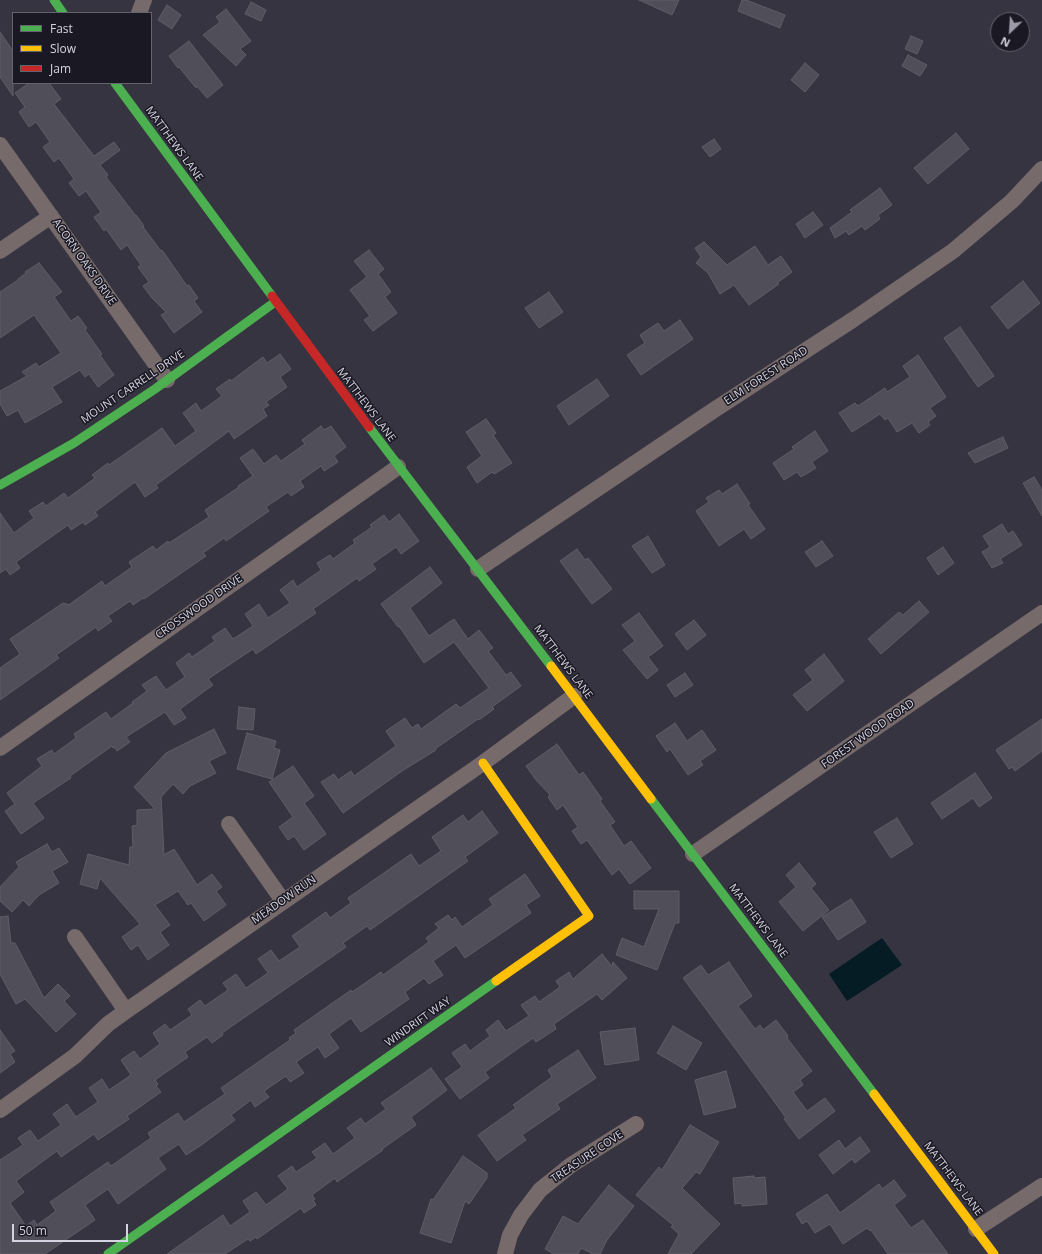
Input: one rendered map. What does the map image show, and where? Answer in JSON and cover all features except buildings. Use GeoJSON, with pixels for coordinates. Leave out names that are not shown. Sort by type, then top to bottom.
{"type":"FeatureCollection","features":[{"type":"Feature","properties":{"kind":"street"},"geometry":{"type":"LineString","coordinates":[[54,0],[62,12]]}},
{"type":"Feature","properties":{"kind":"street"},"geometry":{"type":"LineString","coordinates":[[139,12],[144,0]]}},
{"type":"Feature","properties":{"kind":"street","name":"MATTHEWS LANE"},"geometry":{"type":"LineString","coordinates":[[116,84],[275,302],[398,466],[478,569],[994,1254]]}},
{"type":"Feature","properties":{"kind":"street","name":"ACORN OAKS DRIVE"},"geometry":{"type":"LineString","coordinates":[[0,145],[167,380]]}},
{"type":"Feature","properties":{"kind":"street","name":"ELM FOREST ROAD"},"geometry":{"type":"LineString","coordinates":[[478,569],[702,418],[854,319],[953,251],[1012,201],[1042,169]]}},
{"type":"Feature","properties":{"kind":"street"},"geometry":{"type":"LineString","coordinates":[[0,251],[51,216]]}},
{"type":"Feature","properties":{"kind":"street","name":"MOUNT CARRELL DRIVE"},"geometry":{"type":"LineString","coordinates":[[0,485],[42,462],[74,442],[167,380],[275,302]]}},
{"type":"Feature","properties":{"kind":"street","name":"CROSSWOOD DRIVE"},"geometry":{"type":"LineString","coordinates":[[0,748],[398,466]]}},
{"type":"Feature","properties":{"kind":"street","name":"FOREST WOOD ROAD"},"geometry":{"type":"LineString","coordinates":[[693,854],[1042,613]]}},
{"type":"Feature","properties":{"kind":"street","name":"MEADOW RUN"},"geometry":{"type":"LineString","coordinates":[[0,1110],[70,1060],[108,1024],[126,1011],[483,763],[574,696]]}},
{"type":"Feature","properties":{"kind":"street","name":"WINDRIFT WAY"},"geometry":{"type":"LineString","coordinates":[[108,1254],[589,916],[483,763]]}},
{"type":"Feature","properties":{"kind":"street"},"geometry":{"type":"LineString","coordinates":[[229,824],[283,901]]}},
{"type":"Feature","properties":{"kind":"street"},"geometry":{"type":"LineString","coordinates":[[75,937],[126,1011]]}},
{"type":"Feature","properties":{"kind":"street","name":"TREASURE COVE"},"geometry":{"type":"LineString","coordinates":[[505,1254],[510,1235],[521,1215],[540,1190],[571,1165],[636,1124]]}},
{"type":"Feature","properties":{"kind":"street"},"geometry":{"type":"LineString","coordinates":[[976,1229],[1042,1186]]}},
{"type":"Feature","properties":{"kind":"water"},"geometry":{"type":"Polygon","coordinates":[[[882,938],[902,965],[847,1001],[829,974],[882,938]]]}},
{"type":"Feature","properties":{"kind":"traffic: fast"},"geometry":{"type":"LineString","coordinates":[[54,0],[62,12]]}},
{"type":"Feature","properties":{"kind":"traffic: fast"},"geometry":{"type":"LineString","coordinates":[[116,84],[272,296]]}},
{"type":"Feature","properties":{"kind":"traffic: fast"},"geometry":{"type":"LineString","coordinates":[[0,485],[74,443],[155,389],[275,302]]}},
{"type":"Feature","properties":{"kind":"traffic: fast"},"geometry":{"type":"LineString","coordinates":[[369,427],[551,666]]}},
{"type":"Feature","properties":{"kind":"traffic: fast"},"geometry":{"type":"LineString","coordinates":[[651,799],[874,1094]]}},
{"type":"Feature","properties":{"kind":"traffic: fast"},"geometry":{"type":"LineString","coordinates":[[108,1254],[496,981]]}},
{"type":"Feature","properties":{"kind":"traffic: slow"},"geometry":{"type":"LineString","coordinates":[[551,666],[651,799]]}},
{"type":"Feature","properties":{"kind":"traffic: slow"},"geometry":{"type":"LineString","coordinates":[[483,763],[589,916],[496,981]]}},
{"type":"Feature","properties":{"kind":"traffic: slow"},"geometry":{"type":"LineString","coordinates":[[874,1094],[994,1254]]}},
{"type":"Feature","properties":{"kind":"traffic: jam"},"geometry":{"type":"LineString","coordinates":[[272,296],[369,427]]}}]}
